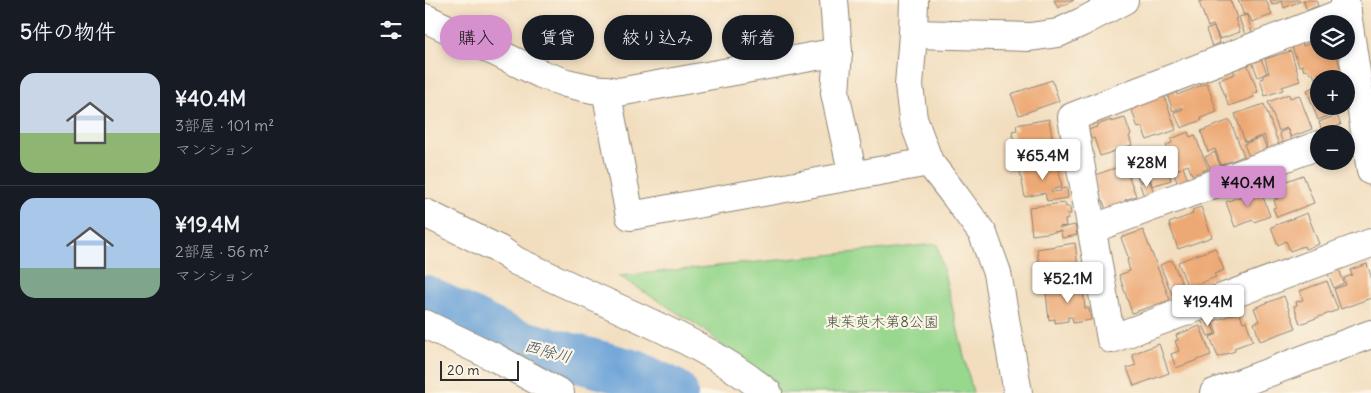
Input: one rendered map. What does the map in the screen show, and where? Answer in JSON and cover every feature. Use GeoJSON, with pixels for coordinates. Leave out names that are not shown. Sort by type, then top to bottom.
{"type":"FeatureCollection","features":[{"type":"Feature","properties":{"kind":"street"},"geometry":{"type":"LineString","coordinates":[[834,0],[838,52],[835,93],[853,176]]}},
{"type":"Feature","properties":{"kind":"street"},"geometry":{"type":"LineString","coordinates":[[914,0],[909,85],[913,119],[929,162],[983,234],[997,273],[1018,393]]}},
{"type":"Feature","properties":{"kind":"street"},"geometry":{"type":"LineString","coordinates":[[913,34],[1030,37],[1058,33],[1124,0]]}},
{"type":"Feature","properties":{"kind":"street"},"geometry":{"type":"LineString","coordinates":[[1355,125],[1346,6],[1073,117],[1111,339],[1371,243]]}},
{"type":"Feature","properties":{"kind":"street"},"geometry":{"type":"LineString","coordinates":[[425,18],[541,74],[566,83],[619,92],[838,52]]}},
{"type":"Feature","properties":{"kind":"street"},"geometry":{"type":"LineString","coordinates":[[606,90],[630,216],[929,162]]}},
{"type":"Feature","properties":{"kind":"street"},"geometry":{"type":"LineString","coordinates":[[1355,131],[1371,171]]}},
{"type":"Feature","properties":{"kind":"street"},"geometry":{"type":"LineString","coordinates":[[1092,229],[1310,147]]}},
{"type":"Feature","properties":{"kind":"street"},"geometry":{"type":"LineString","coordinates":[[425,213],[500,250],[516,261],[664,329],[749,377],[768,393]]}},
{"type":"Feature","properties":{"kind":"street"},"geometry":{"type":"LineString","coordinates":[[425,324],[496,358],[560,393]]}},
{"type":"Feature","properties":{"kind":"street"},"geometry":{"type":"LineString","coordinates":[[1214,393],[1371,334]]}},
{"type":"Feature","properties":{"kind":"green space","name":"東茱萸木第8公園"},"geometry":{"type":"Polygon","coordinates":[[[937,244],[973,393],[777,393],[705,330],[619,276],[937,244]]]}},
{"type":"Feature","properties":{"kind":"building"},"geometry":{"type":"Polygon","coordinates":[[[1054,0],[1074,0],[1058,8],[1054,0]]]}},
{"type":"Feature","properties":{"kind":"building"},"geometry":{"type":"Polygon","coordinates":[[[1205,0],[1230,0],[1240,32],[1220,39],[1213,25],[1208,27],[1199,2],[1205,0]]]}},
{"type":"Feature","properties":{"kind":"building"},"geometry":{"type":"Polygon","coordinates":[[[1238,0],[1266,0],[1272,15],[1252,22],[1248,14],[1244,15],[1238,0]]]}},
{"type":"Feature","properties":{"kind":"building"},"geometry":{"type":"Polygon","coordinates":[[[1270,0],[1301,1],[1284,8],[1282,1],[1272,5],[1270,0]]]}},
{"type":"Feature","properties":{"kind":"building"},"geometry":{"type":"Polygon","coordinates":[[[1303,0],[1316,0],[1318,6],[1307,10],[1303,0]]]}},
{"type":"Feature","properties":{"kind":"building"},"geometry":{"type":"Polygon","coordinates":[[[1247,15],[1252,32],[1245,35],[1239,17],[1247,15]]]}},
{"type":"Feature","properties":{"kind":"building"},"geometry":{"type":"Polygon","coordinates":[[[1214,27],[1220,43],[1212,46],[1206,30],[1214,27]]]}},
{"type":"Feature","properties":{"kind":"building"},"geometry":{"type":"Polygon","coordinates":[[[1302,43],[1303,46],[1310,43],[1310,60],[1338,60],[1341,70],[1310,70],[1310,74],[1308,70],[1304,71],[1302,65],[1299,66],[1292,47],[1302,43]]]}},
{"type":"Feature","properties":{"kind":"building"},"geometry":{"type":"Polygon","coordinates":[[[1291,51],[1300,81],[1282,87],[1283,90],[1265,96],[1260,79],[1263,78],[1263,75],[1269,73],[1265,59],[1291,51]]]}},
{"type":"Feature","properties":{"kind":"building"},"geometry":{"type":"Polygon","coordinates":[[[1260,56],[1267,73],[1258,77],[1251,59],[1260,56]]]}},
{"type":"Feature","properties":{"kind":"building"},"geometry":{"type":"Polygon","coordinates":[[[1247,63],[1258,92],[1252,94],[1254,97],[1229,106],[1219,80],[1235,74],[1232,68],[1247,63]]]}},
{"type":"Feature","properties":{"kind":"building"},"geometry":{"type":"Polygon","coordinates":[[[1052,80],[1059,101],[1019,115],[1011,94],[1052,80]]]}},
{"type":"Feature","properties":{"kind":"building"},"geometry":{"type":"Polygon","coordinates":[[[1207,83],[1217,112],[1181,128],[1174,112],[1183,109],[1182,107],[1173,111],[1166,91],[1174,88],[1177,95],[1207,83]]]}},
{"type":"Feature","properties":{"kind":"building"},"geometry":{"type":"Polygon","coordinates":[[[1289,94],[1290,98],[1299,95],[1310,125],[1310,130],[1291,137],[1287,128],[1279,131],[1268,102],[1289,94]]]}},
{"type":"Feature","properties":{"kind":"building"},"geometry":{"type":"Polygon","coordinates":[[[1164,95],[1176,130],[1147,140],[1142,127],[1138,128],[1130,105],[1164,95]]]}},
{"type":"Feature","properties":{"kind":"building"},"geometry":{"type":"Polygon","coordinates":[[[1264,104],[1280,148],[1269,152],[1264,135],[1245,142],[1235,114],[1264,104]]]}},
{"type":"Feature","properties":{"kind":"building"},"geometry":{"type":"Polygon","coordinates":[[[1316,115],[1330,115],[1318,120],[1316,115]]]}},
{"type":"Feature","properties":{"kind":"building"},"geometry":{"type":"Polygon","coordinates":[[[1337,115],[1341,125],[1320,125],[1319,122],[1337,115]]]}},
{"type":"Feature","properties":{"kind":"building"},"geometry":{"type":"Polygon","coordinates":[[[1125,118],[1131,135],[1129,136],[1132,145],[1100,156],[1094,138],[1091,139],[1088,130],[1111,120],[1111,122],[1125,118]]]}},
{"type":"Feature","properties":{"kind":"building"},"geometry":{"type":"Polygon","coordinates":[[[1049,119],[1054,149],[1036,153],[1037,157],[1021,160],[1020,154],[1016,155],[1012,131],[1017,130],[1016,125],[1049,119]]]}},
{"type":"Feature","properties":{"kind":"building"},"geometry":{"type":"Polygon","coordinates":[[[1230,120],[1244,156],[1221,165],[1215,149],[1208,152],[1201,131],[1230,120]]]}},
{"type":"Feature","properties":{"kind":"building"},"geometry":{"type":"Polygon","coordinates":[[[1287,129],[1293,143],[1285,147],[1279,133],[1287,129]]]}},
{"type":"Feature","properties":{"kind":"building"},"geometry":{"type":"Polygon","coordinates":[[[1188,132],[1190,137],[1195,135],[1208,169],[1192,175],[1188,165],[1183,167],[1188,180],[1178,184],[1173,172],[1181,168],[1175,170],[1166,145],[1172,143],[1171,139],[1188,132]]]}},
{"type":"Feature","properties":{"kind":"building"},"geometry":{"type":"Polygon","coordinates":[[[1262,137],[1268,152],[1250,159],[1244,144],[1262,137]]]}},
{"type":"Feature","properties":{"kind":"building"},"geometry":{"type":"Polygon","coordinates":[[[1161,149],[1171,180],[1152,186],[1151,177],[1139,181],[1131,160],[1161,149]]]}},
{"type":"Feature","properties":{"kind":"building"},"geometry":{"type":"Polygon","coordinates":[[[1215,152],[1221,168],[1212,172],[1205,157],[1215,152]]]}},
{"type":"Feature","properties":{"kind":"building"},"geometry":{"type":"Polygon","coordinates":[[[1057,160],[1062,187],[1051,190],[1052,192],[1061,191],[1060,189],[1067,188],[1068,198],[1047,201],[1045,193],[1025,197],[1019,167],[1057,160]]]}},
{"type":"Feature","properties":{"kind":"building"},"geometry":{"type":"Polygon","coordinates":[[[1121,166],[1125,175],[1128,174],[1136,196],[1125,200],[1127,203],[1106,210],[1103,201],[1100,200],[1095,184],[1098,183],[1095,175],[1121,166]]]}},
{"type":"Feature","properties":{"kind":"building"},"geometry":{"type":"Polygon","coordinates":[[[1303,175],[1314,203],[1277,217],[1273,208],[1276,207],[1274,200],[1277,199],[1273,186],[1303,175]]]}},
{"type":"Feature","properties":{"kind":"building"},"geometry":{"type":"Polygon","coordinates":[[[1149,179],[1154,193],[1144,196],[1139,183],[1149,179]]]}},
{"type":"Feature","properties":{"kind":"building"},"geometry":{"type":"Polygon","coordinates":[[[1259,186],[1270,216],[1235,227],[1226,202],[1251,192],[1250,189],[1259,186]]]}},
{"type":"Feature","properties":{"kind":"building"},"geometry":{"type":"Polygon","coordinates":[[[1065,203],[1066,207],[1070,207],[1071,214],[1067,214],[1066,226],[1059,227],[1075,225],[1077,235],[1062,238],[1061,231],[1032,235],[1029,207],[1065,203]]]}},
{"type":"Feature","properties":{"kind":"building"},"geometry":{"type":"Polygon","coordinates":[[[1201,207],[1212,237],[1178,249],[1169,223],[1193,214],[1192,210],[1201,207]]]}},
{"type":"Feature","properties":{"kind":"building"},"geometry":{"type":"Polygon","coordinates":[[[1307,213],[1319,244],[1305,249],[1304,246],[1290,251],[1286,241],[1278,245],[1271,227],[1307,213]]]}},
{"type":"Feature","properties":{"kind":"building"},"geometry":{"type":"Polygon","coordinates":[[[1143,230],[1170,300],[1132,313],[1119,275],[1130,271],[1127,260],[1129,259],[1121,238],[1143,230]]]}},
{"type":"Feature","properties":{"kind":"building"},"geometry":{"type":"Polygon","coordinates":[[[1075,243],[1078,267],[1064,269],[1065,277],[1041,281],[1037,249],[1075,243]]]}},
{"type":"Feature","properties":{"kind":"building"},"geometry":{"type":"Polygon","coordinates":[[[1215,248],[1224,270],[1214,274],[1216,277],[1188,288],[1178,262],[1215,248]]]}},
{"type":"Feature","properties":{"kind":"building"},"geometry":{"type":"Polygon","coordinates":[[[1172,260],[1188,299],[1176,304],[1160,265],[1172,260]]]}},
{"type":"Feature","properties":{"kind":"building"},"geometry":{"type":"Polygon","coordinates":[[[1367,264],[1371,276],[1371,298],[1341,309],[1334,289],[1346,285],[1344,278],[1352,275],[1350,270],[1367,264]]]}},
{"type":"Feature","properties":{"kind":"building"},"geometry":{"type":"Polygon","coordinates":[[[1082,268],[1083,276],[1067,279],[1065,270],[1082,268]]]}},
{"type":"Feature","properties":{"kind":"building"},"geometry":{"type":"Polygon","coordinates":[[[1339,269],[1344,283],[1334,288],[1328,274],[1339,269]]]}},
{"type":"Feature","properties":{"kind":"building"},"geometry":{"type":"Polygon","coordinates":[[[1327,281],[1338,310],[1300,324],[1294,306],[1297,305],[1296,302],[1303,300],[1300,291],[1327,281]]]}},
{"type":"Feature","properties":{"kind":"building"},"geometry":{"type":"Polygon","coordinates":[[[1082,282],[1085,308],[1089,308],[1091,320],[1073,323],[1072,317],[1068,317],[1068,321],[1055,323],[1055,319],[1049,320],[1046,293],[1055,292],[1054,286],[1082,282]]]}},
{"type":"Feature","properties":{"kind":"building"},"geometry":{"type":"Polygon","coordinates":[[[1284,296],[1296,328],[1260,341],[1254,323],[1259,321],[1254,308],[1284,296]]]}},
{"type":"Feature","properties":{"kind":"building"},"geometry":{"type":"Polygon","coordinates":[[[1239,312],[1243,322],[1246,321],[1253,341],[1234,348],[1235,351],[1218,357],[1210,337],[1217,334],[1212,322],[1239,312]]]}},
{"type":"Feature","properties":{"kind":"building"},"geometry":{"type":"Polygon","coordinates":[[[1209,317],[1215,334],[1208,336],[1201,320],[1209,317]]]}},
{"type":"Feature","properties":{"kind":"building"},"geometry":{"type":"Polygon","coordinates":[[[1200,326],[1211,355],[1176,368],[1171,354],[1179,351],[1175,341],[1178,340],[1176,335],[1200,326]]]}},
{"type":"Feature","properties":{"kind":"building"},"geometry":{"type":"Polygon","coordinates":[[[1159,344],[1169,373],[1134,386],[1127,368],[1136,365],[1132,354],[1159,344]]]}},
{"type":"Feature","properties":{"kind":"waterway","name":"西除川"},"geometry":{"type":"LineString","coordinates":[[425,299],[511,341],[635,374],[674,393]]}}]}
